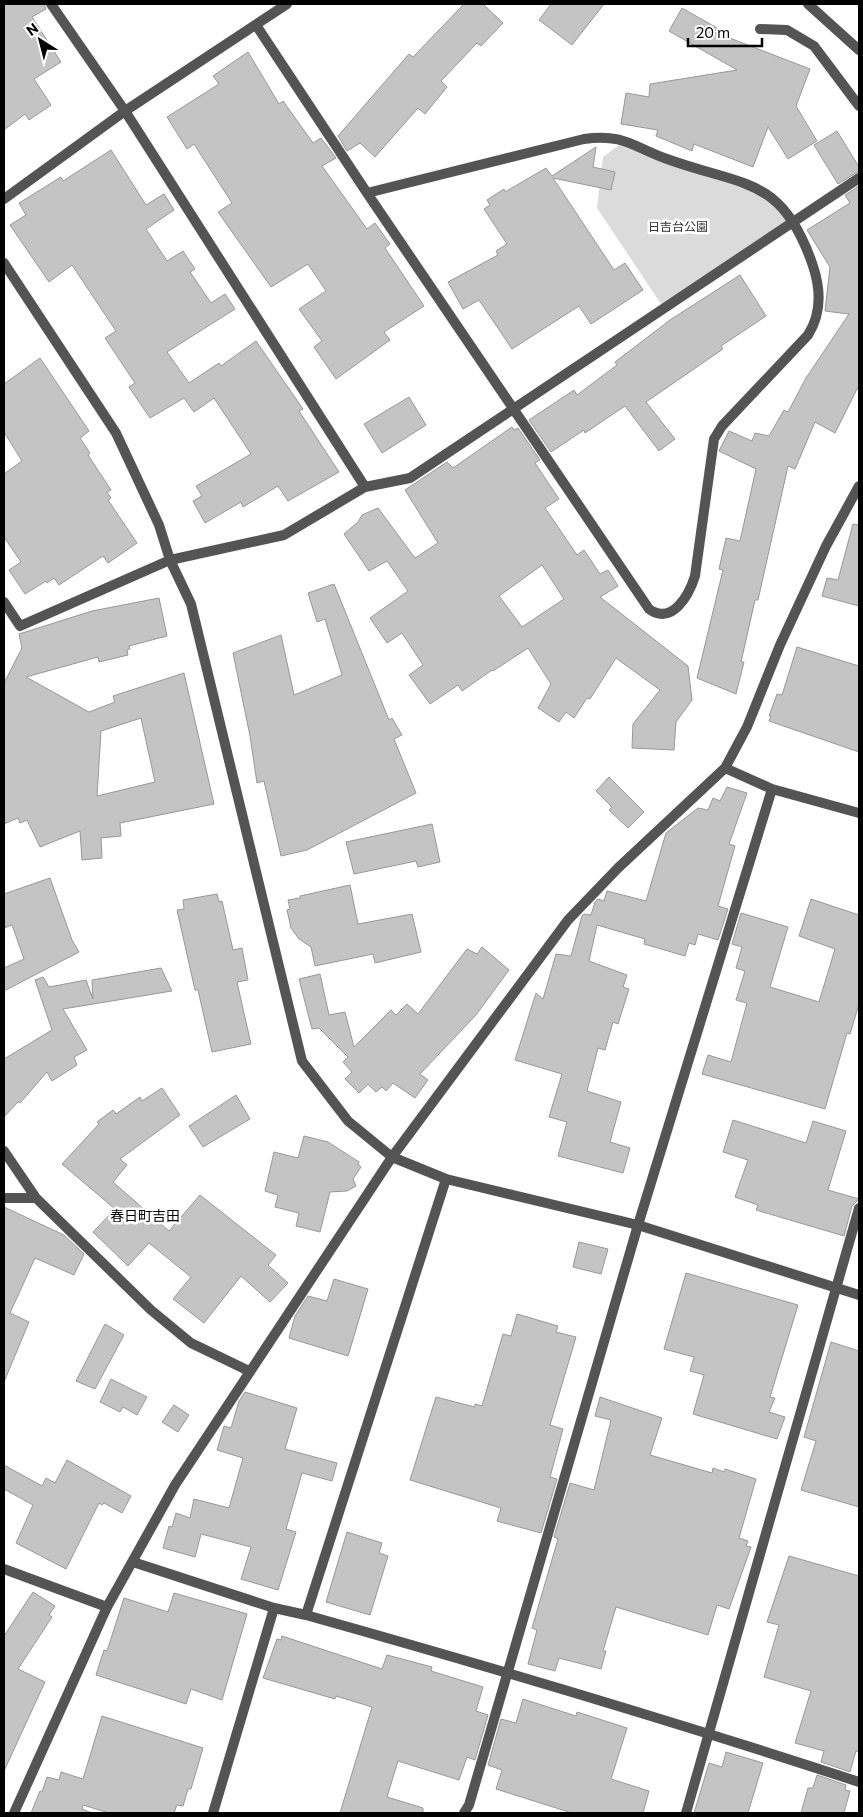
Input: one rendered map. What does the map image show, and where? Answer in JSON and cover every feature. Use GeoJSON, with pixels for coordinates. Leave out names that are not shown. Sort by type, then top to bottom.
{"type":"FeatureCollection","features":[{"type":"Feature","properties":{"kind":"street"},"geometry":{"type":"LineString","coordinates":[[50,4],[125,111],[366,487]]}},
{"type":"Feature","properties":{"kind":"street"},"geometry":{"type":"LineString","coordinates":[[4,199],[125,111],[288,4]]}},
{"type":"Feature","properties":{"kind":"street"},"geometry":{"type":"LineString","coordinates":[[808,4],[859,50]]}},
{"type":"Feature","properties":{"kind":"street"},"geometry":{"type":"LineString","coordinates":[[256,24],[367,193],[649,609],[656,614],[671,613],[677,609],[691,588],[695,576],[714,439],[722,426],[808,335],[816,322],[819,307],[815,271],[793,222],[776,201],[758,189],[724,175],[672,161],[622,139],[612,137],[584,139],[367,193]]}},
{"type":"Feature","properties":{"kind":"street"},"geometry":{"type":"LineString","coordinates":[[760,29],[788,30],[814,46],[859,106]]}},
{"type":"Feature","properties":{"kind":"street"},"geometry":{"type":"LineString","coordinates":[[4,602],[20,626],[170,560],[284,535],[366,487],[410,478],[513,407],[859,178]]}},
{"type":"Feature","properties":{"kind":"street"},"geometry":{"type":"LineString","coordinates":[[4,263],[116,433],[159,525],[170,560],[191,604],[302,1062],[348,1121],[392,1157],[446,1179],[638,1225],[859,1295]]}},
{"type":"Feature","properties":{"kind":"street"},"geometry":{"type":"LineString","coordinates":[[14,1813],[108,1607],[175,1486],[249,1371],[392,1157],[568,920],[618,868],[725,768],[747,727],[780,645],[826,546],[859,486]]}},
{"type":"Feature","properties":{"kind":"street"},"geometry":{"type":"LineString","coordinates":[[725,768],[772,789],[859,813]]}},
{"type":"Feature","properties":{"kind":"street"},"geometry":{"type":"LineString","coordinates":[[464,1813],[469,1805],[506,1672],[638,1225],[772,789]]}},
{"type":"Feature","properties":{"kind":"street"},"geometry":{"type":"LineString","coordinates":[[4,1151],[36,1198],[150,1310],[192,1343],[249,1371]]}},
{"type":"Feature","properties":{"kind":"street"},"geometry":{"type":"LineString","coordinates":[[306,1615],[446,1179]]}},
{"type":"Feature","properties":{"kind":"street"},"geometry":{"type":"LineString","coordinates":[[4,1198],[36,1198]]}},
{"type":"Feature","properties":{"kind":"street"},"geometry":{"type":"LineString","coordinates":[[686,1813],[859,1208]]}},
{"type":"Feature","properties":{"kind":"street"},"geometry":{"type":"LineString","coordinates":[[133,1562],[274,1608],[306,1615],[506,1672],[709,1733],[859,1782]]}},
{"type":"Feature","properties":{"kind":"street"},"geometry":{"type":"LineString","coordinates":[[4,1569],[108,1607]]}},
{"type":"Feature","properties":{"kind":"street"},"geometry":{"type":"LineString","coordinates":[[213,1813],[274,1608]]}},
{"type":"Feature","properties":{"kind":"green space","name":"日吉台公園"},"geometry":{"type":"Polygon","coordinates":[[[622,143],[767,197],[788,222],[661,304],[597,208],[603,157],[622,143]]]}},
{"type":"Feature","properties":{"kind":"building"},"geometry":{"type":"Polygon","coordinates":[[[4,4],[44,4],[46,9],[32,17],[61,62],[34,79],[51,105],[29,120],[25,114],[4,130],[4,4]]]}},
{"type":"Feature","properties":{"kind":"building"},"geometry":{"type":"Polygon","coordinates":[[[464,4],[483,4],[503,23],[481,46],[477,43],[441,81],[447,87],[425,114],[418,108],[375,157],[360,143],[347,151],[338,136],[409,54],[413,57],[464,4]]]}},
{"type":"Feature","properties":{"kind":"building"},"geometry":{"type":"Polygon","coordinates":[[[551,4],[604,4],[572,45],[539,20],[551,4]]]}},
{"type":"Feature","properties":{"kind":"building"},"geometry":{"type":"Polygon","coordinates":[[[682,8],[717,28],[714,32],[810,69],[796,106],[817,141],[788,159],[768,127],[753,167],[694,144],[692,151],[656,136],[658,130],[621,124],[626,93],[649,97],[650,84],[737,70],[669,31],[682,8]]]}},
{"type":"Feature","properties":{"kind":"building"},"geometry":{"type":"Polygon","coordinates":[[[248,52],[279,104],[283,101],[313,143],[321,138],[336,158],[322,166],[367,229],[375,223],[390,244],[385,248],[424,306],[384,332],[390,340],[336,379],[314,347],[322,341],[299,309],[326,291],[308,264],[271,287],[218,212],[232,203],[194,144],[187,149],[167,117],[219,84],[213,76],[248,52]]]}},
{"type":"Feature","properties":{"kind":"building"},"geometry":{"type":"Polygon","coordinates":[[[837,131],[859,167],[859,171],[838,184],[814,145],[837,131]]]}},
{"type":"Feature","properties":{"kind":"building"},"geometry":{"type":"Polygon","coordinates":[[[596,147],[593,167],[615,172],[611,190],[553,178],[614,270],[625,263],[643,290],[591,324],[579,306],[512,349],[479,300],[463,309],[448,282],[498,255],[496,251],[507,244],[484,209],[490,205],[487,200],[504,189],[505,192],[546,168],[552,176],[596,147]]]}},
{"type":"Feature","properties":{"kind":"building"},"geometry":{"type":"Polygon","coordinates":[[[111,150],[146,205],[164,194],[174,210],[146,229],[167,261],[183,251],[195,269],[190,272],[211,303],[225,294],[235,309],[167,352],[189,383],[219,363],[221,366],[256,341],[303,409],[299,411],[339,472],[288,501],[278,486],[243,507],[241,502],[205,523],[193,501],[202,496],[196,486],[251,454],[214,398],[194,412],[184,398],[150,418],[129,387],[135,383],[105,338],[116,331],[72,265],[49,282],[10,225],[26,215],[19,203],[61,177],[63,181],[111,150]]]}},
{"type":"Feature","properties":{"kind":"building"},"geometry":{"type":"Polygon","coordinates":[[[859,186],[859,385],[835,433],[815,422],[795,469],[788,466],[758,600],[755,600],[741,662],[744,662],[736,694],[697,678],[723,570],[719,569],[726,538],[740,541],[756,469],[719,451],[729,431],[752,441],[755,433],[769,436],[784,410],[788,412],[806,378],[849,314],[825,311],[830,267],[807,230],[850,203],[845,195],[859,186]]]}},
{"type":"Feature","properties":{"kind":"building"},"geometry":{"type":"Polygon","coordinates":[[[740,275],[766,316],[721,346],[723,349],[646,402],[675,439],[659,451],[625,406],[585,433],[584,430],[551,452],[529,420],[574,390],[577,395],[617,365],[615,362],[670,320],[740,275]]]}},
{"type":"Feature","properties":{"kind":"building"},"geometry":{"type":"Polygon","coordinates":[[[40,358],[89,431],[80,438],[90,453],[88,455],[111,490],[107,492],[111,498],[108,500],[137,543],[108,563],[103,556],[59,585],[54,578],[25,594],[9,570],[21,562],[4,537],[4,474],[22,461],[4,432],[4,384],[40,358]]]}},
{"type":"Feature","properties":{"kind":"building"},"geometry":{"type":"Polygon","coordinates":[[[409,397],[426,425],[382,453],[364,424],[409,397]]]}},
{"type":"Feature","properties":{"kind":"building"},"geometry":{"type":"Polygon","coordinates":[[[512,427],[514,430],[518,428],[540,460],[535,463],[559,499],[545,508],[577,555],[584,550],[600,574],[608,570],[618,586],[600,597],[688,666],[692,700],[676,722],[674,750],[632,748],[633,724],[660,690],[616,658],[590,699],[587,698],[574,718],[566,712],[559,722],[538,708],[551,684],[528,648],[462,691],[458,685],[430,704],[409,675],[423,665],[402,633],[387,643],[370,618],[408,591],[387,561],[369,571],[344,534],[358,522],[362,515],[378,508],[415,558],[438,543],[405,490],[447,462],[453,468],[512,427]],[[542,565],[499,596],[522,627],[564,599],[542,565]]]}},
{"type":"Feature","properties":{"kind":"building"},"geometry":{"type":"Polygon","coordinates":[[[853,524],[859,525],[859,606],[822,596],[827,578],[838,580],[853,524]]]}},
{"type":"Feature","properties":{"kind":"building"},"geometry":{"type":"Polygon","coordinates":[[[334,584],[389,720],[392,718],[402,735],[394,739],[416,793],[307,850],[281,856],[264,781],[257,783],[250,736],[233,653],[281,635],[294,695],[342,675],[325,619],[317,622],[308,593],[334,584]]]}},
{"type":"Feature","properties":{"kind":"building"},"geometry":{"type":"Polygon","coordinates":[[[159,598],[167,636],[129,646],[130,649],[127,650],[128,655],[99,662],[98,657],[26,677],[89,712],[115,702],[113,696],[184,673],[214,804],[120,823],[121,836],[101,838],[102,858],[82,860],[80,831],[40,847],[27,820],[20,823],[18,818],[4,824],[4,683],[22,648],[19,634],[92,611],[159,598]],[[141,718],[101,731],[97,796],[155,782],[141,718]]]}},
{"type":"Feature","properties":{"kind":"building"},"geometry":{"type":"Polygon","coordinates":[[[797,647],[859,666],[859,752],[769,721],[777,694],[782,695],[797,647]]]}},
{"type":"Feature","properties":{"kind":"building"},"geometry":{"type":"Polygon","coordinates":[[[609,777],[644,812],[628,828],[609,810],[612,807],[596,791],[609,777]]]}},
{"type":"Feature","properties":{"kind":"building"},"geometry":{"type":"Polygon","coordinates":[[[727,787],[747,793],[729,844],[735,846],[718,906],[728,909],[718,940],[698,934],[695,945],[689,943],[685,956],[644,944],[645,939],[597,925],[589,961],[627,975],[623,987],[629,989],[618,1024],[613,1022],[605,1050],[598,1048],[587,1091],[621,1102],[610,1142],[630,1148],[623,1173],[558,1156],[567,1122],[549,1117],[562,1074],[515,1060],[536,993],[543,999],[556,954],[571,956],[582,916],[584,914],[591,915],[595,902],[598,899],[604,901],[607,891],[646,901],[666,833],[698,808],[708,810],[713,798],[720,801],[727,787]]]}},
{"type":"Feature","properties":{"kind":"building"},"geometry":{"type":"Polygon","coordinates":[[[432,824],[440,862],[418,867],[416,861],[354,874],[346,842],[432,824]]]}},
{"type":"Feature","properties":{"kind":"building"},"geometry":{"type":"Polygon","coordinates":[[[50,878],[72,940],[79,952],[4,991],[4,968],[24,959],[12,925],[4,928],[4,894],[50,878]]]}},
{"type":"Feature","properties":{"kind":"building"},"geometry":{"type":"Polygon","coordinates":[[[350,885],[358,924],[412,914],[421,952],[375,963],[373,954],[315,966],[311,947],[299,939],[291,928],[287,910],[290,909],[288,900],[350,885]]]}},
{"type":"Feature","properties":{"kind":"building"},"geometry":{"type":"Polygon","coordinates":[[[217,894],[219,902],[222,901],[233,950],[242,948],[248,980],[237,982],[251,1044],[212,1052],[198,990],[195,990],[177,910],[184,909],[183,900],[217,894]]]}},
{"type":"Feature","properties":{"kind":"building"},"geometry":{"type":"Polygon","coordinates":[[[811,899],[859,915],[859,1004],[850,1034],[847,1033],[825,1109],[702,1074],[708,1055],[731,1062],[747,1003],[736,1000],[745,971],[736,968],[742,947],[732,944],[741,913],[788,927],[770,987],[819,1002],[835,949],[799,936],[811,899]]]}},
{"type":"Feature","properties":{"kind":"building"},"geometry":{"type":"Polygon","coordinates":[[[482,947],[509,970],[476,1015],[420,1074],[428,1080],[415,1098],[393,1083],[386,1091],[382,1087],[376,1092],[368,1084],[359,1093],[345,1079],[352,1072],[343,1062],[348,1057],[319,1028],[312,1029],[299,979],[320,974],[329,1015],[345,1012],[354,1047],[391,1010],[396,1015],[407,1004],[418,1014],[467,949],[477,954],[482,947]]]}},
{"type":"Feature","properties":{"kind":"building"},"geometry":{"type":"Polygon","coordinates":[[[161,968],[172,991],[63,1009],[87,1050],[74,1057],[77,1065],[52,1081],[47,1072],[20,1103],[18,1102],[4,1117],[4,1059],[52,1030],[35,980],[43,977],[49,987],[86,980],[93,999],[92,980],[161,968]]]}},
{"type":"Feature","properties":{"kind":"building"},"geometry":{"type":"Polygon","coordinates":[[[162,1088],[180,1115],[120,1159],[127,1165],[113,1182],[169,1231],[200,1195],[276,1255],[268,1265],[288,1283],[270,1302],[241,1276],[204,1323],[173,1299],[191,1277],[149,1243],[128,1266],[93,1232],[115,1209],[62,1164],[99,1124],[97,1122],[113,1110],[116,1114],[140,1097],[142,1101],[162,1088]]]}},
{"type":"Feature","properties":{"kind":"building"},"geometry":{"type":"Polygon","coordinates":[[[236,1095],[250,1119],[203,1147],[189,1126],[236,1095]]]}},
{"type":"Feature","properties":{"kind":"building"},"geometry":{"type":"Polygon","coordinates":[[[733,1120],[806,1143],[813,1121],[846,1131],[828,1190],[859,1199],[852,1206],[844,1236],[756,1210],[758,1205],[735,1197],[748,1160],[723,1152],[733,1120]]]}},
{"type":"Feature","properties":{"kind":"building"},"geometry":{"type":"Polygon","coordinates":[[[304,1136],[328,1142],[359,1162],[358,1164],[361,1167],[353,1179],[356,1186],[347,1191],[330,1192],[320,1232],[296,1226],[299,1213],[275,1207],[278,1195],[265,1191],[274,1152],[298,1158],[304,1136]]]}},
{"type":"Feature","properties":{"kind":"building"},"geometry":{"type":"Polygon","coordinates":[[[4,1207],[64,1235],[84,1254],[74,1275],[35,1258],[10,1313],[29,1322],[4,1382],[4,1207]]]}},
{"type":"Feature","properties":{"kind":"building"},"geometry":{"type":"Polygon","coordinates":[[[579,1242],[608,1249],[601,1274],[573,1267],[579,1242]]]}},
{"type":"Feature","properties":{"kind":"building"},"geometry":{"type":"Polygon","coordinates":[[[686,1273],[798,1305],[770,1397],[775,1398],[769,1412],[785,1417],[777,1439],[693,1414],[704,1375],[690,1371],[694,1357],[664,1349],[686,1273]]]}},
{"type":"Feature","properties":{"kind":"building"},"geometry":{"type":"Polygon","coordinates":[[[334,1279],[368,1289],[348,1356],[289,1338],[295,1316],[308,1296],[327,1301],[334,1279]]]}},
{"type":"Feature","properties":{"kind":"building"},"geometry":{"type":"Polygon","coordinates":[[[517,1314],[558,1326],[556,1332],[576,1337],[550,1425],[563,1429],[550,1477],[557,1479],[541,1533],[497,1521],[501,1508],[410,1480],[436,1397],[475,1407],[475,1404],[482,1406],[503,1334],[511,1336],[517,1314]]]}},
{"type":"Feature","properties":{"kind":"building"},"geometry":{"type":"Polygon","coordinates":[[[105,1324],[124,1335],[95,1389],[76,1381],[105,1324]]]}},
{"type":"Feature","properties":{"kind":"building"},"geometry":{"type":"Polygon","coordinates":[[[831,1342],[859,1351],[859,1507],[801,1490],[816,1441],[804,1437],[831,1342]]]}},
{"type":"Feature","properties":{"kind":"building"},"geometry":{"type":"Polygon","coordinates":[[[111,1379],[147,1397],[137,1415],[123,1407],[120,1412],[100,1402],[111,1379]]]}},
{"type":"Feature","properties":{"kind":"building"},"geometry":{"type":"Polygon","coordinates":[[[245,1392],[297,1408],[285,1449],[337,1463],[332,1481],[302,1473],[286,1529],[296,1532],[278,1590],[241,1579],[251,1547],[201,1534],[195,1557],[163,1548],[169,1526],[172,1527],[176,1513],[190,1518],[194,1499],[229,1508],[243,1458],[217,1450],[224,1426],[231,1428],[239,1401],[245,1392]]]}},
{"type":"Feature","properties":{"kind":"building"},"geometry":{"type":"Polygon","coordinates":[[[600,1397],[662,1418],[650,1455],[712,1473],[713,1468],[724,1472],[725,1469],[756,1479],[739,1538],[748,1541],[746,1546],[751,1547],[729,1609],[717,1605],[708,1635],[616,1607],[603,1651],[606,1651],[601,1669],[559,1658],[555,1671],[528,1664],[537,1630],[532,1628],[558,1539],[554,1537],[570,1483],[594,1490],[611,1420],[595,1416],[600,1397]]]}},
{"type":"Feature","properties":{"kind":"building"},"geometry":{"type":"Polygon","coordinates":[[[174,1405],[189,1415],[178,1432],[162,1422],[174,1405]]]}},
{"type":"Feature","properties":{"kind":"building"},"geometry":{"type":"Polygon","coordinates":[[[67,1460],[131,1496],[122,1513],[104,1503],[102,1505],[99,1503],[66,1569],[16,1543],[33,1505],[4,1489],[4,1465],[42,1486],[46,1478],[55,1483],[67,1460]]]}},
{"type":"Feature","properties":{"kind":"building"},"geometry":{"type":"Polygon","coordinates":[[[347,1532],[382,1543],[379,1553],[388,1556],[370,1615],[326,1602],[347,1532]]]}},
{"type":"Feature","properties":{"kind":"building"},"geometry":{"type":"Polygon","coordinates":[[[789,1556],[859,1576],[859,1752],[856,1751],[850,1772],[821,1762],[824,1751],[795,1743],[811,1691],[764,1677],[779,1625],[767,1622],[789,1556]]]}},
{"type":"Feature","properties":{"kind":"building"},"geometry":{"type":"Polygon","coordinates":[[[33,1592],[55,1606],[49,1615],[52,1617],[18,1669],[45,1682],[4,1771],[4,1636],[33,1592]]]}},
{"type":"Feature","properties":{"kind":"building"},"geometry":{"type":"Polygon","coordinates":[[[174,1593],[247,1614],[222,1700],[191,1689],[186,1704],[96,1675],[104,1650],[107,1651],[124,1598],[168,1612],[174,1593]]]}},
{"type":"Feature","properties":{"kind":"building"},"geometry":{"type":"Polygon","coordinates":[[[282,1636],[382,1669],[387,1655],[432,1667],[431,1671],[483,1687],[476,1711],[488,1715],[475,1760],[467,1757],[459,1780],[398,1761],[387,1797],[423,1808],[423,1813],[340,1813],[372,1707],[336,1696],[335,1699],[263,1678],[277,1639],[281,1640],[282,1636]]]}},
{"type":"Feature","properties":{"kind":"building"},"geometry":{"type":"Polygon","coordinates":[[[523,1699],[576,1716],[577,1712],[627,1728],[611,1779],[649,1791],[643,1813],[572,1813],[496,1789],[502,1770],[488,1765],[501,1719],[516,1723],[523,1699]]]}},
{"type":"Feature","properties":{"kind":"building"},"geometry":{"type":"Polygon","coordinates":[[[102,1716],[203,1748],[191,1789],[188,1789],[183,1806],[177,1805],[174,1813],[109,1813],[83,1805],[82,1809],[92,1813],[31,1813],[40,1791],[42,1792],[47,1777],[59,1780],[61,1772],[83,1779],[102,1716]]]}},
{"type":"Feature","properties":{"kind":"building"},"geometry":{"type":"Polygon","coordinates":[[[726,1752],[763,1763],[748,1813],[694,1813],[709,1763],[722,1767],[726,1752]]]}},
{"type":"Feature","properties":{"kind":"building"},"geometry":{"type":"Polygon","coordinates":[[[817,1775],[846,1785],[845,1790],[850,1791],[844,1813],[801,1813],[808,1788],[813,1788],[817,1775]]]}},
{"type":"Feature","properties":{"kind":"district","name":"春日町吉田"},"geometry":{"type":"Point","coordinates":[145,1215]}}]}
